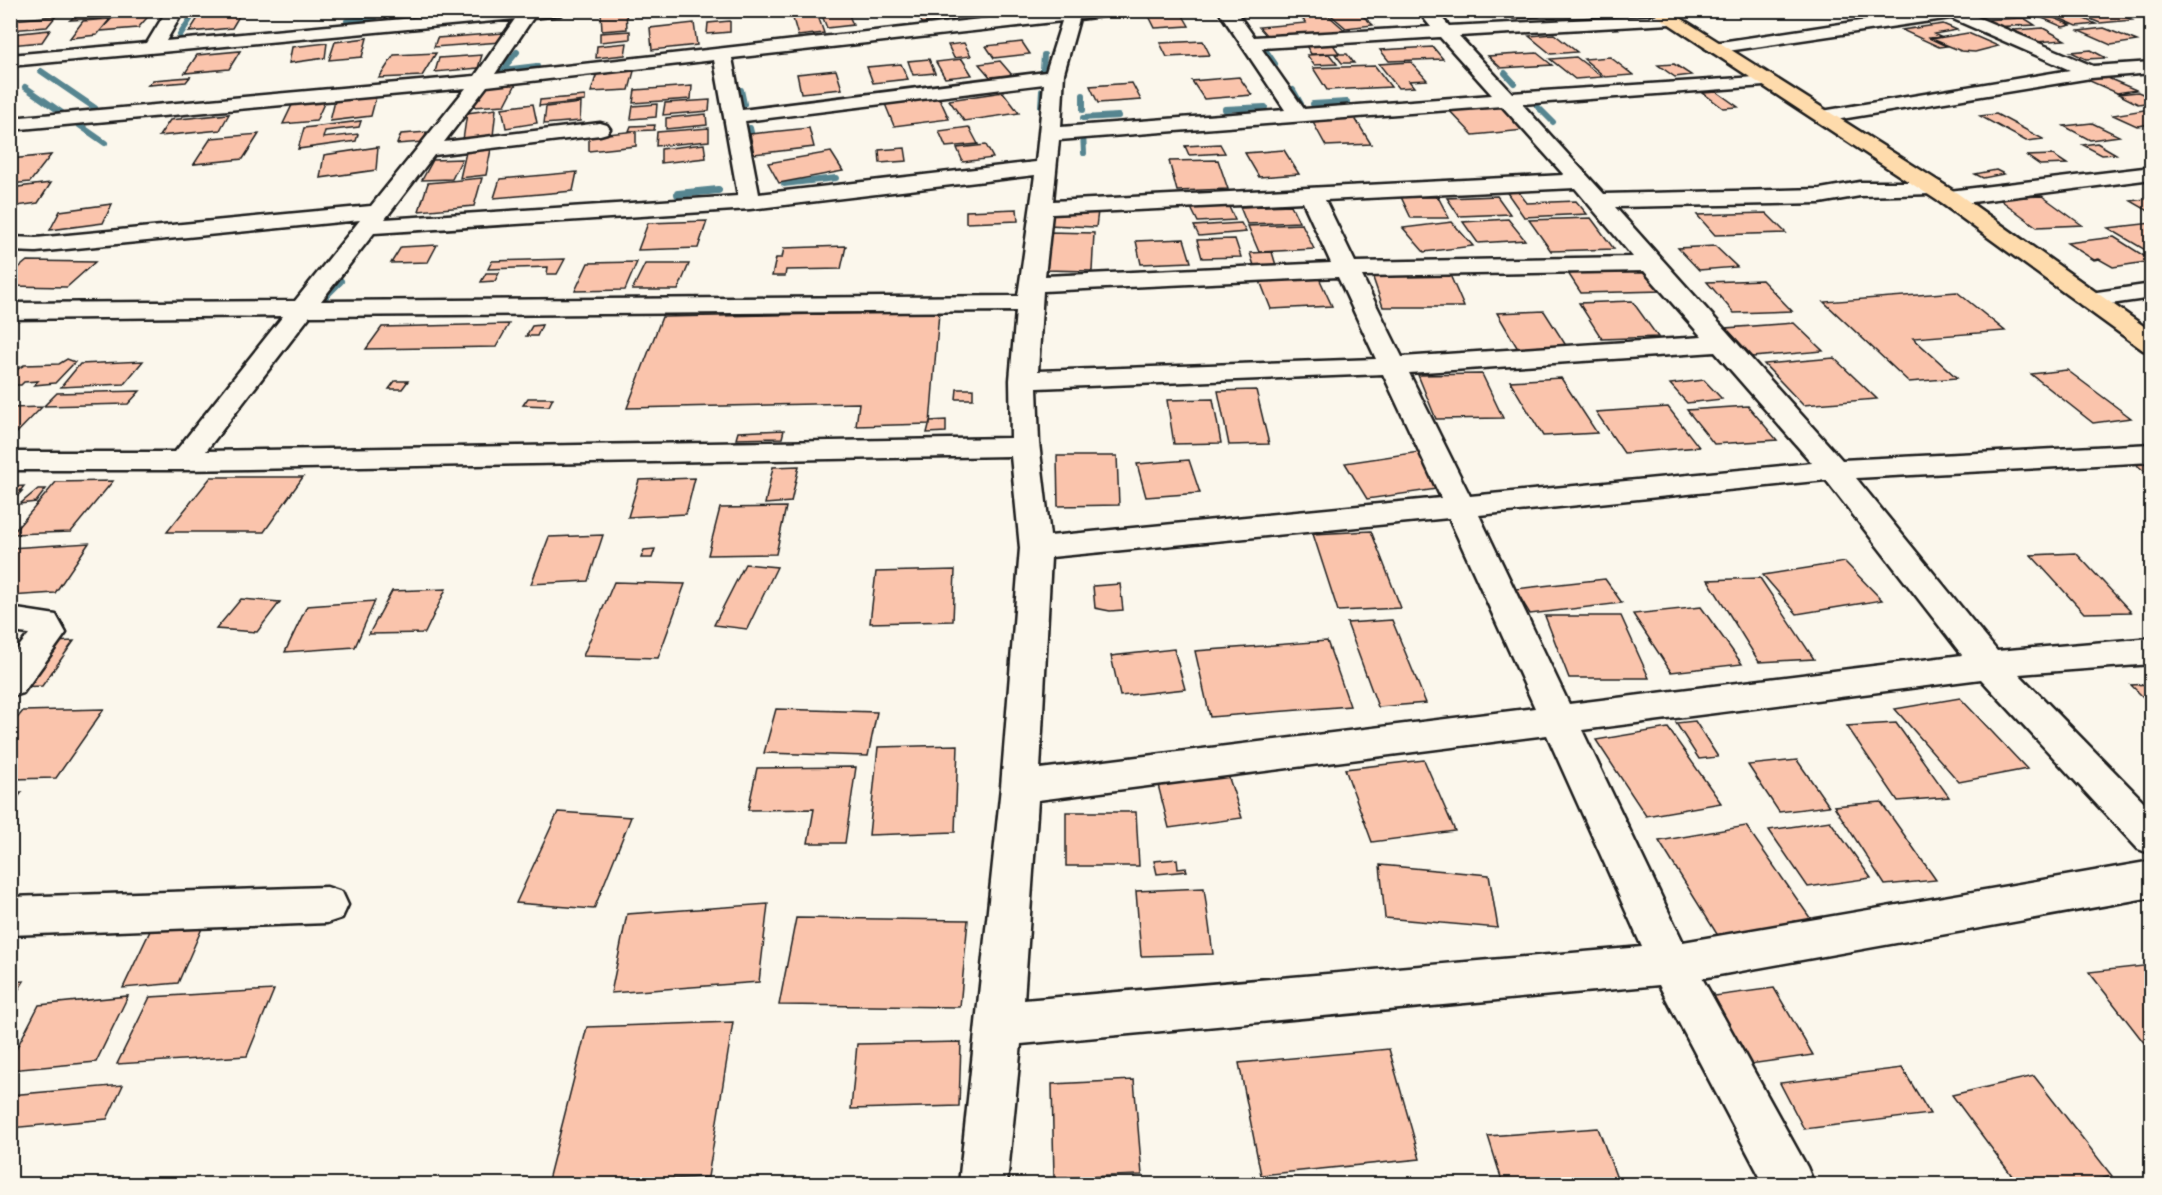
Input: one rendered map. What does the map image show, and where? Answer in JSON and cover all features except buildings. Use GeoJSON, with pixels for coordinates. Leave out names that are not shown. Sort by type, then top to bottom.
{"type":"FeatureCollection","features":[{"type":"Feature","properties":{"kind":"main road"},"geometry":{"type":"LineString","coordinates":[[1663,15],[1940,193],[2151,344]]}},
{"type":"Feature","properties":{"kind":"street"},"geometry":{"type":"LineString","coordinates":[[153,48],[176,10]]}},
{"type":"Feature","properties":{"kind":"street"},"geometry":{"type":"LineString","coordinates":[[331,32],[339,10]]}},
{"type":"Feature","properties":{"kind":"street"},"geometry":{"type":"LineString","coordinates":[[10,61],[560,10]]}},
{"type":"Feature","properties":{"kind":"street"},"geometry":{"type":"LineString","coordinates":[[10,124],[481,81],[722,56],[1071,12],[1111,10]]}},
{"type":"Feature","properties":{"kind":"street"},"geometry":{"type":"LineString","coordinates":[[1226,10],[1298,115]]}},
{"type":"Feature","properties":{"kind":"street"},"geometry":{"type":"LineString","coordinates":[[1425,10],[1581,181],[1651,264],[1834,470],[1990,666],[2151,837]]}},
{"type":"Feature","properties":{"kind":"street"},"geometry":{"type":"LineString","coordinates":[[1714,48],[1971,10]]}},
{"type":"Feature","properties":{"kind":"street"},"geometry":{"type":"LineString","coordinates":[[976,1184],[1000,1024],[1020,787],[1036,548],[1024,447],[1024,380],[1032,293],[1052,134],[1054,77],[1071,12]]}},
{"type":"Feature","properties":{"kind":"street"},"geometry":{"type":"LineString","coordinates":[[1950,12],[2091,72]]}},
{"type":"Feature","properties":{"kind":"street"},"geometry":{"type":"LineString","coordinates":[[183,461],[303,311],[371,219],[481,81],[527,14]]}},
{"type":"Feature","properties":{"kind":"street"},"geometry":{"type":"LineString","coordinates":[[1248,44],[1663,15]]}},
{"type":"Feature","properties":{"kind":"street"},"geometry":{"type":"LineString","coordinates":[[722,56],[750,202]]}},
{"type":"Feature","properties":{"kind":"street"},"geometry":{"type":"LineString","coordinates":[[1823,116],[2091,72],[2148,70]]}},
{"type":"Feature","properties":{"kind":"street"},"geometry":{"type":"LineString","coordinates":[[732,117],[1054,77]]}},
{"type":"Feature","properties":{"kind":"street"},"geometry":{"type":"LineString","coordinates":[[1052,134],[1764,80]]}},
{"type":"Feature","properties":{"kind":"street"},"geometry":{"type":"LineString","coordinates":[[426,150],[600,129]]}},
{"type":"Feature","properties":{"kind":"street"},"geometry":{"type":"LineString","coordinates":[[10,244],[36,245],[371,219],[750,202],[1048,167]]}},
{"type":"Feature","properties":{"kind":"street"},"geometry":{"type":"LineString","coordinates":[[1597,201],[1820,196],[1860,189],[1940,193],[2151,173]]}},
{"type":"Feature","properties":{"kind":"street"},"geometry":{"type":"LineString","coordinates":[[1043,208],[1581,181]]}},
{"type":"Feature","properties":{"kind":"street"},"geometry":{"type":"LineString","coordinates":[[1311,195],[1460,507],[1671,964],[1790,1185]]}},
{"type":"Feature","properties":{"kind":"street"},"geometry":{"type":"LineString","coordinates":[[10,311],[303,311],[1032,293],[1346,269],[1651,264]]}},
{"type":"Feature","properties":{"kind":"street"},"geometry":{"type":"LineString","coordinates":[[2090,300],[2151,291]]}},
{"type":"Feature","properties":{"kind":"street"},"geometry":{"type":"LineString","coordinates":[[1024,380],[1393,366],[1722,344]]}},
{"type":"Feature","properties":{"kind":"street"},"geometry":{"type":"LineString","coordinates":[[10,461],[183,461],[1024,447]]}},
{"type":"Feature","properties":{"kind":"street"},"geometry":{"type":"LineString","coordinates":[[1036,548],[1834,470],[2151,453]]}},
{"type":"Feature","properties":{"kind":"street"},"geometry":{"type":"LineString","coordinates":[[10,620],[44,624],[49,633],[10,684]]}},
{"type":"Feature","properties":{"kind":"street"},"geometry":{"type":"LineString","coordinates":[[1020,787],[2025,660],[2151,651]]}},
{"type":"Feature","properties":{"kind":"street"},"geometry":{"type":"LineString","coordinates":[[1000,1024],[1671,964],[2151,879]]}},
{"type":"Feature","properties":{"kind":"street"},"geometry":{"type":"LineString","coordinates":[[10,916],[327,905]]}},
{"type":"Feature","properties":{"kind":"waterway"},"geometry":{"type":"LineString","coordinates":[[180,35],[196,10]]}},
{"type":"Feature","properties":{"kind":"waterway"},"geometry":{"type":"LineString","coordinates":[[347,21],[374,18]]}},
{"type":"Feature","properties":{"kind":"waterway"},"geometry":{"type":"LineString","coordinates":[[10,50],[18,55]]}},
{"type":"Feature","properties":{"kind":"waterway"},"geometry":{"type":"LineString","coordinates":[[1266,51],[1275,64]]}},
{"type":"Feature","properties":{"kind":"waterway"},"geometry":{"type":"LineString","coordinates":[[506,65],[517,52]]}},
{"type":"Feature","properties":{"kind":"waterway"},"geometry":{"type":"LineString","coordinates":[[1043,69],[1044,55]]}},
{"type":"Feature","properties":{"kind":"waterway"},"geometry":{"type":"LineString","coordinates":[[503,70],[537,66]]}},
{"type":"Feature","properties":{"kind":"waterway"},"geometry":{"type":"LineString","coordinates":[[41,71],[95,108]]}},
{"type":"Feature","properties":{"kind":"waterway"},"geometry":{"type":"LineString","coordinates":[[1505,73],[1514,83]]}},
{"type":"Feature","properties":{"kind":"waterway"},"geometry":{"type":"LineString","coordinates":[[25,87],[105,143]]}},
{"type":"Feature","properties":{"kind":"waterway"},"geometry":{"type":"LineString","coordinates":[[741,90],[744,104]]}},
{"type":"Feature","properties":{"kind":"waterway"},"geometry":{"type":"LineString","coordinates":[[1293,90],[1301,104]]}},
{"type":"Feature","properties":{"kind":"waterway"},"geometry":{"type":"LineString","coordinates":[[1041,106],[1042,91]]}},
{"type":"Feature","properties":{"kind":"waterway"},"geometry":{"type":"LineString","coordinates":[[1083,95],[1083,110]]}},
{"type":"Feature","properties":{"kind":"waterway"},"geometry":{"type":"LineString","coordinates":[[1313,104],[1347,102]]}},
{"type":"Feature","properties":{"kind":"waterway"},"geometry":{"type":"LineString","coordinates":[[1537,106],[1553,122]]}},
{"type":"Feature","properties":{"kind":"waterway"},"geometry":{"type":"LineString","coordinates":[[1225,109],[1265,107]]}},
{"type":"Feature","properties":{"kind":"waterway"},"geometry":{"type":"LineString","coordinates":[[1083,118],[1118,116]]}},
{"type":"Feature","properties":{"kind":"waterway"},"geometry":{"type":"LineString","coordinates":[[750,128],[753,142]]}},
{"type":"Feature","properties":{"kind":"waterway"},"geometry":{"type":"LineString","coordinates":[[1083,133],[1084,153]]}},
{"type":"Feature","properties":{"kind":"waterway"},"geometry":{"type":"LineString","coordinates":[[784,184],[836,178]]}},
{"type":"Feature","properties":{"kind":"waterway"},"geometry":{"type":"LineString","coordinates":[[678,194],[718,190],[715,190]]}},
{"type":"Feature","properties":{"kind":"waterway"},"geometry":{"type":"LineString","coordinates":[[324,297],[340,281]]}}]}
